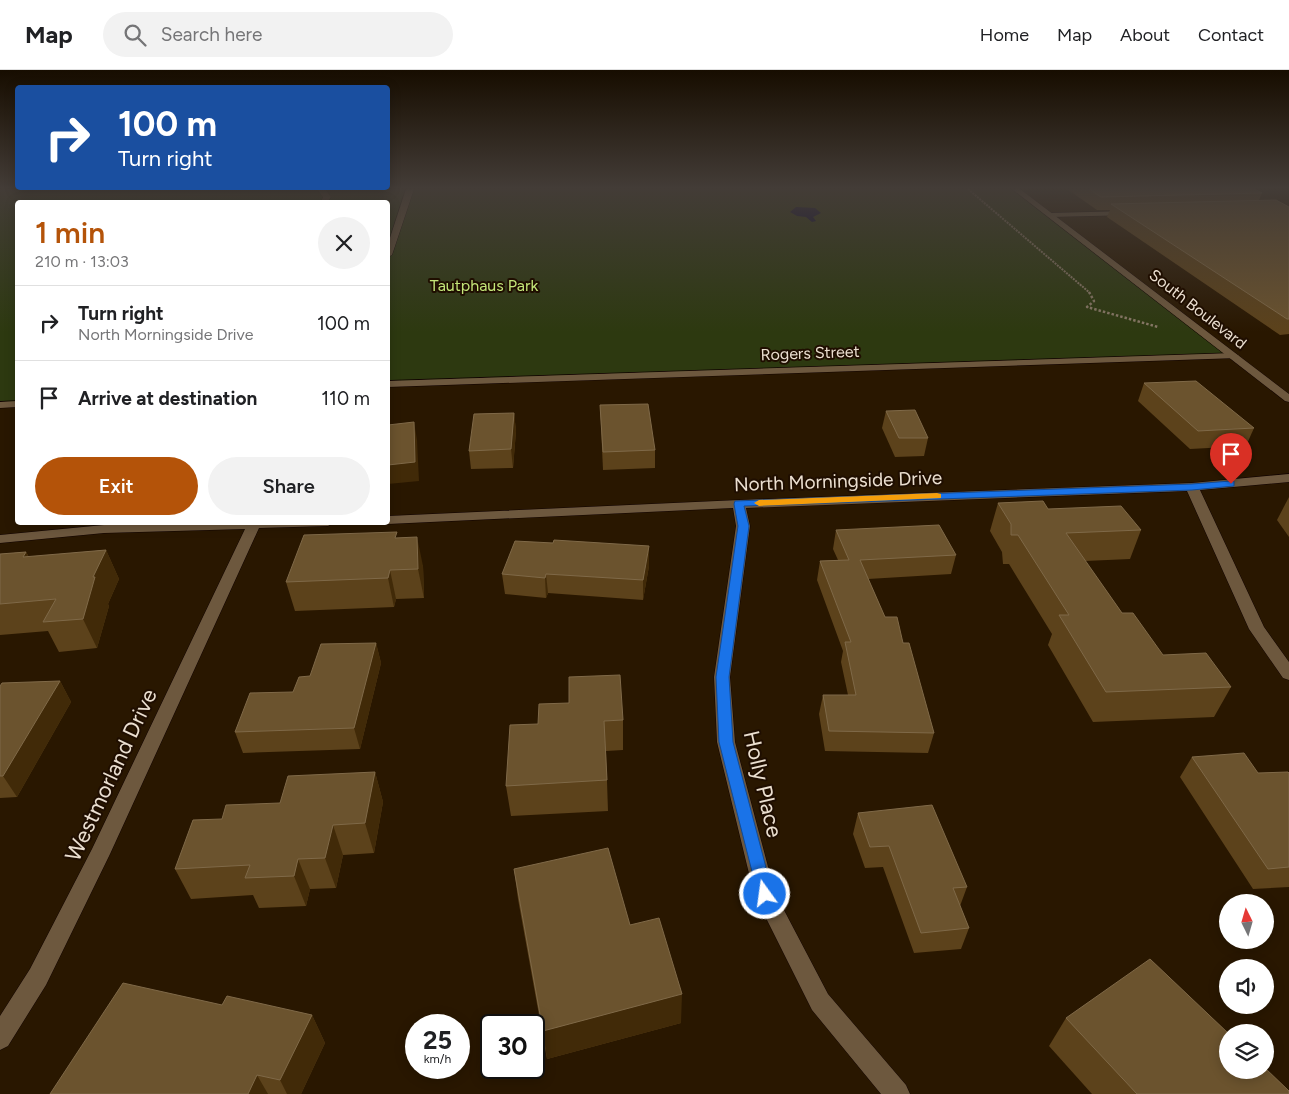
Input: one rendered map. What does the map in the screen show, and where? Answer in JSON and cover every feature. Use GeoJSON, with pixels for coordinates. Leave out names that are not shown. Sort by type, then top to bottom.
{"type":"FeatureCollection","features":[{"type":"Feature","properties":{"kind":"street"},"geometry":{"type":"LineString","coordinates":[[390,249],[394,237]]}},
{"type":"Feature","properties":{"kind":"street","name":"South Boulevard"},"geometry":{"type":"LineString","coordinates":[[1078,237],[1289,399]]}},
{"type":"Feature","properties":{"kind":"street","name":"Rogers Street"},"geometry":{"type":"LineString","coordinates":[[390,384],[1234,356]]}},
{"type":"Feature","properties":{"kind":"street"},"geometry":{"type":"LineString","coordinates":[[0,405],[15,404]]}},
{"type":"Feature","properties":{"kind":"street","name":"North Morningside Drive"},"geometry":{"type":"LineString","coordinates":[[390,520],[739,504],[1192,487],[1289,478]]}},
{"type":"Feature","properties":{"kind":"street"},"geometry":{"type":"LineString","coordinates":[[1192,487],[1257,628],[1289,674]]}},
{"type":"Feature","properties":{"kind":"street","name":"Holly Place"},"geometry":{"type":"LineString","coordinates":[[739,504],[743,526],[722,677],[726,742],[765,894],[820,1002],[897,1094]]}},
{"type":"Feature","properties":{"kind":"street"},"geometry":{"type":"LineString","coordinates":[[0,539],[104,529],[272,525]]}},
{"type":"Feature","properties":{"kind":"street","name":"Westmorland Drive"},"geometry":{"type":"LineString","coordinates":[[0,1038],[38,977],[100,854],[253,526]]}},
{"type":"Feature","properties":{"kind":"path"},"geometry":{"type":"LineString","coordinates":[[1024,237],[1092,295],[1094,300],[1087,307],[1158,327]]}},
{"type":"Feature","properties":{"kind":"green space","name":"Tautphaus Park"},"geometry":{"type":"Polygon","coordinates":[[[0,237],[15,237],[15,404],[0,405],[0,237]]]}},
{"type":"Feature","properties":{"kind":"green space","name":"Tautphaus Park"},"geometry":{"type":"Polygon","coordinates":[[[390,237],[1078,237],[1234,356],[390,384],[390,237]]]}},
{"type":"Feature","properties":{"kind":"building"},"geometry":{"type":"Polygon","coordinates":[[[1161,237],[1289,237],[1289,319],[1161,237]]]}},
{"type":"Feature","properties":{"kind":"building"},"geometry":{"type":"Polygon","coordinates":[[[1196,381],[1254,428],[1198,431],[1144,383],[1196,381]]]}},
{"type":"Feature","properties":{"kind":"building"},"geometry":{"type":"Polygon","coordinates":[[[648,404],[655,450],[603,452],[600,405],[648,404]]]}},
{"type":"Feature","properties":{"kind":"building"},"geometry":{"type":"Polygon","coordinates":[[[915,410],[928,438],[899,438],[886,411],[915,410]]]}},
{"type":"Feature","properties":{"kind":"building"},"geometry":{"type":"Polygon","coordinates":[[[514,413],[511,449],[469,451],[474,414],[514,413]]]}},
{"type":"Feature","properties":{"kind":"building"},"geometry":{"type":"Polygon","coordinates":[[[414,422],[415,462],[390,465],[390,425],[414,422]]]}},
{"type":"Feature","properties":{"kind":"building"},"geometry":{"type":"Polygon","coordinates":[[[1043,501],[1048,509],[1121,506],[1141,530],[1066,533],[1122,613],[1133,613],[1163,655],[1206,653],[1231,687],[1106,692],[1059,615],[1069,615],[1018,535],[1011,535],[1011,524],[998,503],[1043,501]]]}},
{"type":"Feature","properties":{"kind":"building"},"geometry":{"type":"Polygon","coordinates":[[[939,525],[956,555],[860,560],[885,617],[897,617],[903,643],[909,643],[934,733],[829,731],[823,695],[856,695],[845,642],[851,642],[820,561],[849,560],[836,530],[939,525]]]}},
{"type":"Feature","properties":{"kind":"building"},"geometry":{"type":"Polygon","coordinates":[[[397,532],[395,538],[417,537],[418,569],[390,570],[388,578],[286,582],[304,535],[397,532]]]}},
{"type":"Feature","properties":{"kind":"building"},"geometry":{"type":"Polygon","coordinates":[[[554,540],[649,546],[643,580],[546,574],[545,578],[502,574],[515,541],[553,543],[554,540]]]}},
{"type":"Feature","properties":{"kind":"building"},"geometry":{"type":"Polygon","coordinates":[[[106,550],[93,577],[95,577],[83,619],[43,622],[56,599],[0,604],[0,554],[26,552],[23,557],[106,550]]]}},
{"type":"Feature","properties":{"kind":"building"},"geometry":{"type":"Polygon","coordinates":[[[376,643],[354,728],[235,732],[250,693],[293,692],[299,677],[310,676],[321,644],[376,643]]]}},
{"type":"Feature","properties":{"kind":"building"},"geometry":{"type":"Polygon","coordinates":[[[620,675],[623,720],[604,721],[607,780],[506,786],[510,725],[538,724],[539,704],[569,703],[569,677],[620,675]]]}},
{"type":"Feature","properties":{"kind":"building"},"geometry":{"type":"Polygon","coordinates":[[[60,681],[3,776],[0,776],[0,686],[2,683],[60,681]]]}},
{"type":"Feature","properties":{"kind":"building"},"geometry":{"type":"Polygon","coordinates":[[[1244,753],[1258,773],[1289,773],[1289,867],[1268,869],[1192,757],[1244,753]]]}},
{"type":"Feature","properties":{"kind":"building"},"geometry":{"type":"Polygon","coordinates":[[[375,772],[365,823],[333,825],[325,858],[298,859],[294,876],[245,878],[250,865],[175,869],[193,820],[222,819],[226,805],[280,803],[288,776],[375,772]]]}},
{"type":"Feature","properties":{"kind":"building"},"geometry":{"type":"Polygon","coordinates":[[[932,805],[967,887],[953,888],[969,928],[921,933],[889,846],[870,847],[858,813],[932,805]]]}},
{"type":"Feature","properties":{"kind":"building"},"geometry":{"type":"Polygon","coordinates":[[[608,848],[630,925],[659,918],[682,994],[545,1030],[545,1014],[540,1014],[514,869],[608,848]]]}},
{"type":"Feature","properties":{"kind":"building"},"geometry":{"type":"Polygon","coordinates":[[[1150,959],[1219,1024],[1219,1079],[1274,1079],[1274,1077],[1289,1091],[1289,1094],[1137,1094],[1066,1018],[1150,959]]]}},
{"type":"Feature","properties":{"kind":"building"},"geometry":{"type":"Polygon","coordinates":[[[123,983],[222,1005],[227,996],[312,1015],[280,1080],[257,1075],[248,1094],[50,1094],[123,983]]]}},
{"type":"Feature","properties":{"kind":"slow traffic"},"geometry":{"type":"LineString","coordinates":[[759,503],[937,496]]}},
{"type":"Feature","properties":{"kind":"route"},"geometry":{"type":"LineString","coordinates":[[765,894],[726,742],[722,677],[743,526],[739,504],[1231,484]]}}]}
